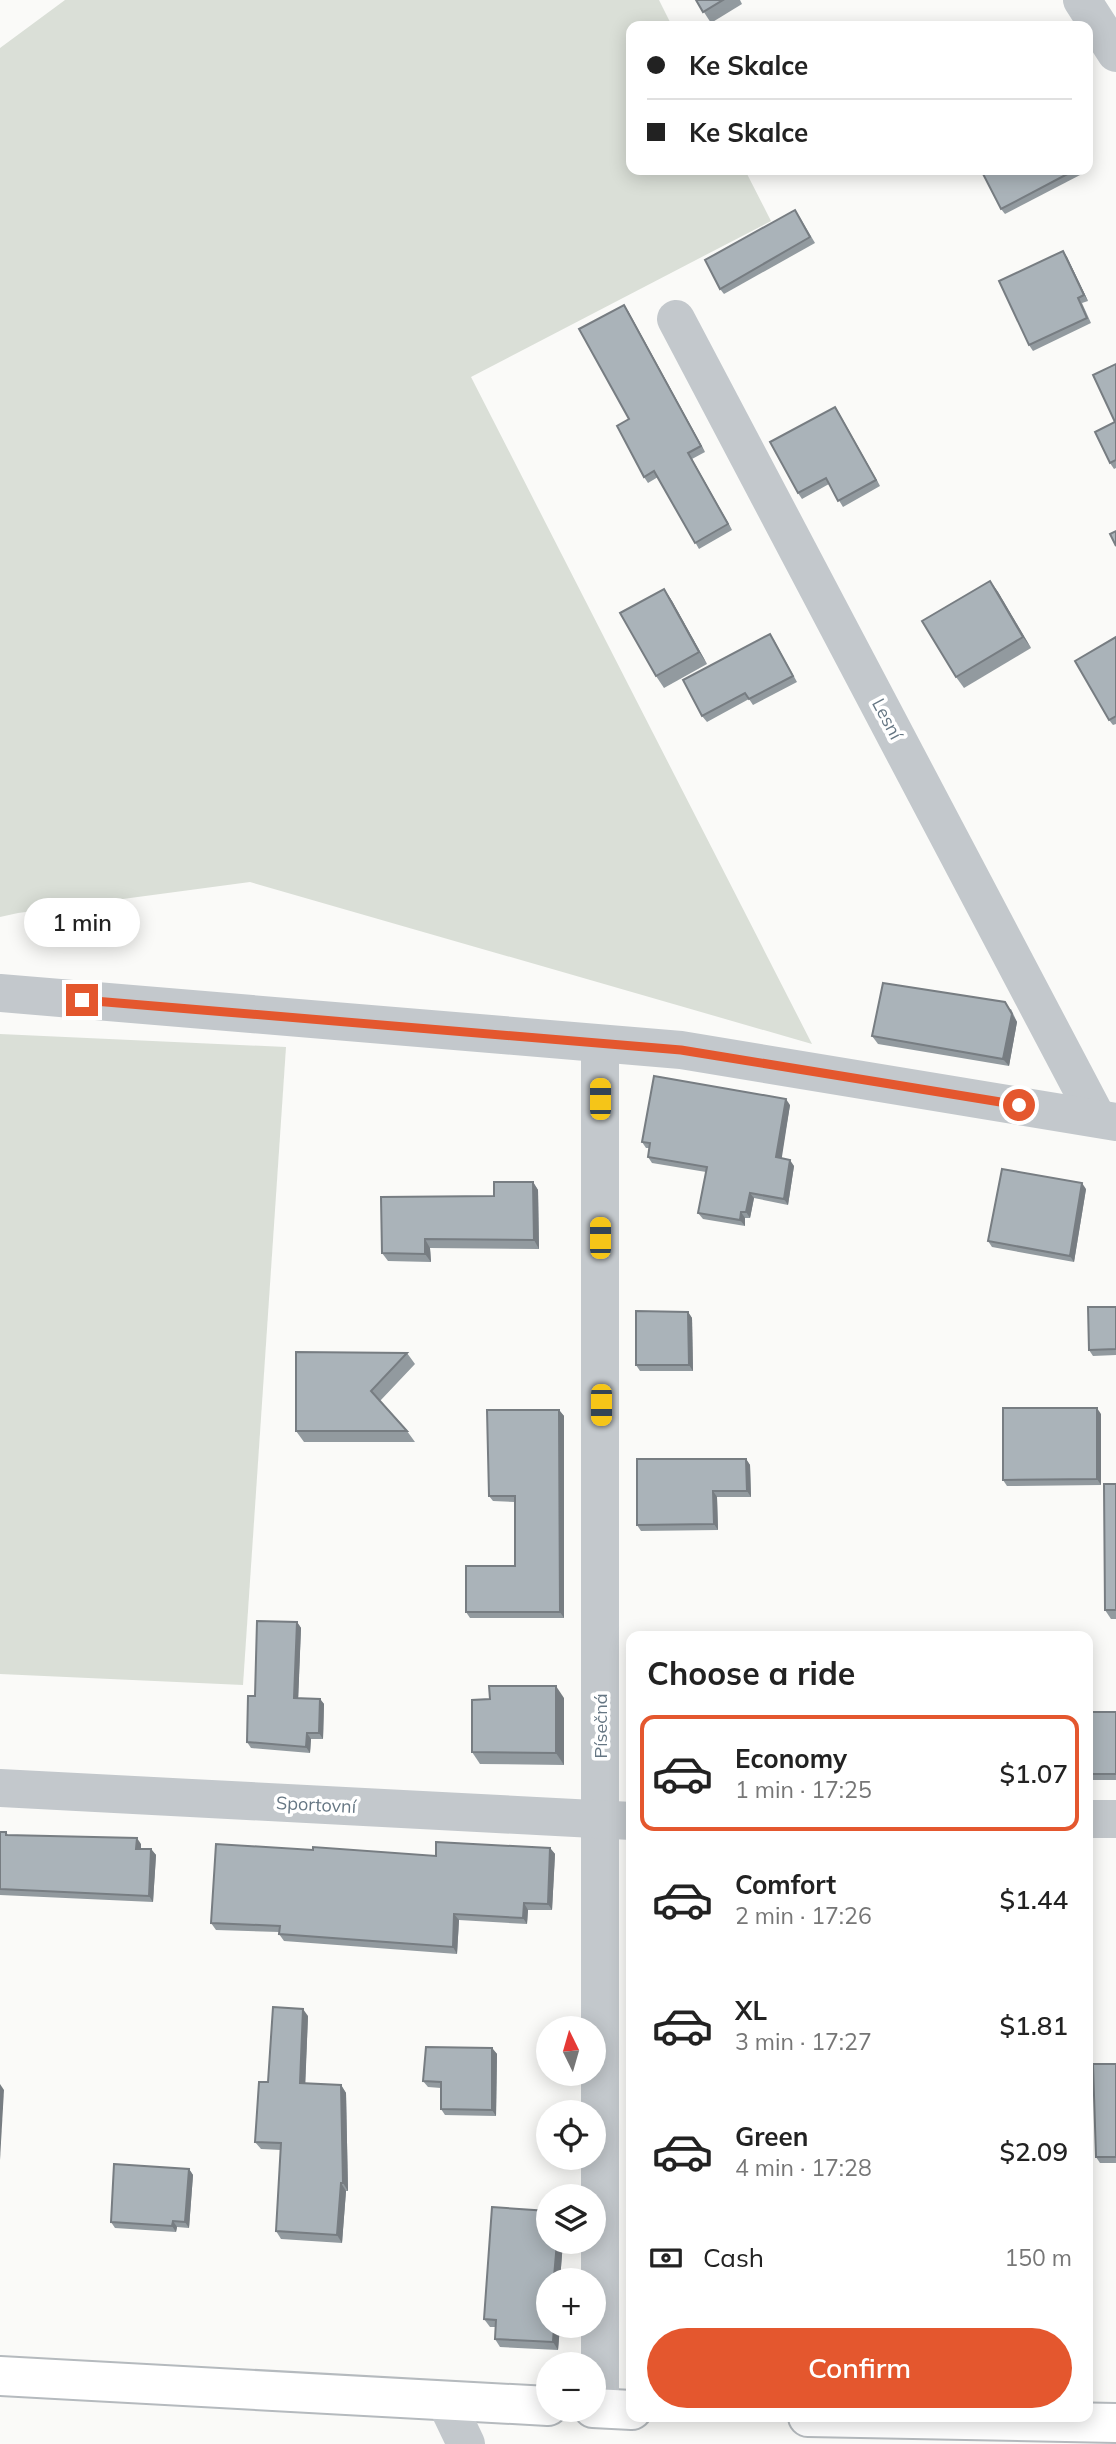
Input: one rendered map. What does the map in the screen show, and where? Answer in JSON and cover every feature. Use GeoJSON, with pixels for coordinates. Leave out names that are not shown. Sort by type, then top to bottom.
{"type":"FeatureCollection","features":[{"type":"Feature","properties":{"kind":"main road"},"geometry":{"type":"LineString","coordinates":[[0,2375],[536,2406]]}},
{"type":"Feature","properties":{"kind":"main road"},"geometry":{"type":"LineString","coordinates":[[1065,2422],[1116,2423]]}},
{"type":"Feature","properties":{"kind":"street"},"geometry":{"type":"LineString","coordinates":[[1082,0],[1116,53]]}},
{"type":"Feature","properties":{"kind":"street","name":"Lesní"},"geometry":{"type":"LineString","coordinates":[[676,320],[1107,1120]]}},
{"type":"Feature","properties":{"kind":"street"},"geometry":{"type":"LineString","coordinates":[[0,993],[681,1050],[1107,1120]]}},
{"type":"Feature","properties":{"kind":"street","name":"Písečná"},"geometry":{"type":"LineString","coordinates":[[600,1044],[617,1821],[608,2409]]}},
{"type":"Feature","properties":{"kind":"street","name":"Sportovní"},"geometry":{"type":"LineString","coordinates":[[0,1788],[617,1821]]}},
{"type":"Feature","properties":{"kind":"street"},"geometry":{"type":"LineString","coordinates":[[1093,1819],[1116,1819]]}},
{"type":"Feature","properties":{"kind":"street"},"geometry":{"type":"LineString","coordinates":[[446,2402],[466,2444]]}},
{"type":"Feature","properties":{"kind":"shaded area"},"geometry":{"type":"Polygon","coordinates":[[[65,0],[659,0],[670,21],[626,21],[626,175],[748,175],[771,221],[471,377],[812,1044],[250,882],[0,917],[0,48],[65,0]]]}},
{"type":"Feature","properties":{"kind":"shaded area"},"geometry":{"type":"Polygon","coordinates":[[[0,1034],[286,1047],[243,1685],[0,1674],[0,1034]]]}},
{"type":"Feature","properties":{"kind":"building"},"geometry":{"type":"Polygon","coordinates":[[[696,0],[723,0],[703,12],[696,0]]]}},
{"type":"Feature","properties":{"kind":"building"},"geometry":{"type":"Polygon","coordinates":[[[984,175],[1066,175],[1001,209],[984,175]]]}},
{"type":"Feature","properties":{"kind":"building"},"geometry":{"type":"Polygon","coordinates":[[[795,210],[810,237],[720,289],[705,260],[795,210]]]}},
{"type":"Feature","properties":{"kind":"building"},"geometry":{"type":"Polygon","coordinates":[[[1063,251],[1084,295],[1078,298],[1087,318],[1029,345],[999,281],[1063,251]]]}},
{"type":"Feature","properties":{"kind":"building"},"geometry":{"type":"Polygon","coordinates":[[[624,305],[701,446],[688,453],[728,524],[695,543],[654,471],[644,477],[617,426],[629,419],[579,329],[624,305]]]}},
{"type":"Feature","properties":{"kind":"building"},"geometry":{"type":"Polygon","coordinates":[[[1116,364],[1116,460],[1110,463],[1095,432],[1115,422],[1093,375],[1116,364]]]}},
{"type":"Feature","properties":{"kind":"building"},"geometry":{"type":"Polygon","coordinates":[[[835,407],[876,480],[838,501],[826,478],[798,493],[770,442],[835,407]]]}},
{"type":"Feature","properties":{"kind":"building"},"geometry":{"type":"Polygon","coordinates":[[[1116,531],[1116,546],[1110,534],[1116,531]]]}},
{"type":"Feature","properties":{"kind":"building"},"geometry":{"type":"Polygon","coordinates":[[[990,581],[1023,637],[956,677],[922,621],[990,581]]]}},
{"type":"Feature","properties":{"kind":"building"},"geometry":{"type":"Polygon","coordinates":[[[664,589],[699,652],[656,676],[620,613],[664,589]]]}},
{"type":"Feature","properties":{"kind":"building"},"geometry":{"type":"Polygon","coordinates":[[[770,634],[793,676],[749,699],[745,693],[702,716],[683,680],[770,634]]]}},
{"type":"Feature","properties":{"kind":"building"},"geometry":{"type":"Polygon","coordinates":[[[1116,637],[1116,716],[1109,720],[1075,661],[1116,637]]]}},
{"type":"Feature","properties":{"kind":"building"},"geometry":{"type":"Polygon","coordinates":[[[883,983],[1005,1002],[1012,1014],[1003,1059],[872,1036],[883,983]]]}},
{"type":"Feature","properties":{"kind":"building"},"geometry":{"type":"Polygon","coordinates":[[[654,1076],[786,1099],[776,1157],[790,1160],[784,1199],[750,1193],[746,1212],[741,1212],[740,1220],[698,1213],[707,1167],[648,1157],[650,1143],[642,1142],[654,1076]]]}},
{"type":"Feature","properties":{"kind":"building"},"geometry":{"type":"Polygon","coordinates":[[[1002,1169],[1082,1183],[1070,1256],[988,1241],[1002,1169]]]}},
{"type":"Feature","properties":{"kind":"building"},"geometry":{"type":"Polygon","coordinates":[[[494,1182],[533,1182],[534,1240],[425,1239],[425,1254],[382,1253],[381,1197],[494,1196],[494,1182]]]}},
{"type":"Feature","properties":{"kind":"building"},"geometry":{"type":"Polygon","coordinates":[[[1088,1307],[1116,1307],[1116,1349],[1089,1350],[1088,1307]]]}},
{"type":"Feature","properties":{"kind":"building"},"geometry":{"type":"Polygon","coordinates":[[[636,1311],[688,1312],[689,1365],[636,1365],[636,1311]]]}},
{"type":"Feature","properties":{"kind":"building"},"geometry":{"type":"Polygon","coordinates":[[[296,1352],[407,1353],[371,1391],[407,1431],[296,1431],[296,1352]]]}},
{"type":"Feature","properties":{"kind":"building"},"geometry":{"type":"Polygon","coordinates":[[[1003,1408],[1097,1408],[1097,1479],[1003,1480],[1003,1408]]]}},
{"type":"Feature","properties":{"kind":"building"},"geometry":{"type":"Polygon","coordinates":[[[487,1410],[559,1410],[560,1612],[466,1612],[466,1566],[515,1566],[515,1496],[489,1496],[487,1410]]]}},
{"type":"Feature","properties":{"kind":"building"},"geometry":{"type":"Polygon","coordinates":[[[637,1459],[746,1459],[747,1491],[713,1491],[714,1524],[637,1525],[637,1459]]]}},
{"type":"Feature","properties":{"kind":"building"},"geometry":{"type":"Polygon","coordinates":[[[1104,1484],[1116,1484],[1116,1610],[1105,1610],[1104,1484]]]}},
{"type":"Feature","properties":{"kind":"building"},"geometry":{"type":"Polygon","coordinates":[[[257,1621],[297,1622],[294,1698],[320,1699],[319,1733],[307,1733],[306,1747],[247,1742],[248,1696],[255,1696],[257,1621]]]}},
{"type":"Feature","properties":{"kind":"building"},"geometry":{"type":"Polygon","coordinates":[[[489,1686],[556,1686],[556,1753],[472,1752],[472,1700],[490,1699],[489,1686]]]}},
{"type":"Feature","properties":{"kind":"building"},"geometry":{"type":"Polygon","coordinates":[[[1093,1712],[1116,1712],[1116,1774],[1093,1774],[1093,1712]]]}},
{"type":"Feature","properties":{"kind":"building"},"geometry":{"type":"Polygon","coordinates":[[[0,1832],[6,1832],[6,1835],[137,1838],[136,1849],[151,1849],[149,1896],[0,1889],[0,1832]]]}},
{"type":"Feature","properties":{"kind":"building"},"geometry":{"type":"Polygon","coordinates":[[[436,1842],[550,1848],[548,1904],[524,1903],[523,1918],[454,1914],[453,1947],[279,1934],[280,1926],[211,1923],[216,1844],[313,1850],[313,1847],[436,1856],[436,1842]]]}},
{"type":"Feature","properties":{"kind":"building"},"geometry":{"type":"Polygon","coordinates":[[[273,2007],[303,2009],[300,2083],[341,2085],[343,2183],[337,2235],[276,2231],[281,2143],[255,2142],[259,2082],[268,2082],[273,2007]]]}},
{"type":"Feature","properties":{"kind":"building"},"geometry":{"type":"Polygon","coordinates":[[[426,2047],[492,2048],[492,2110],[441,2109],[441,2082],[423,2081],[426,2047]]]}},
{"type":"Feature","properties":{"kind":"building"},"geometry":{"type":"Polygon","coordinates":[[[1093,2064],[1116,2064],[1116,2157],[1096,2157],[1093,2064]]]}},
{"type":"Feature","properties":{"kind":"building"},"geometry":{"type":"Polygon","coordinates":[[[114,2164],[189,2169],[185,2222],[173,2221],[172,2226],[111,2222],[114,2164]]]}},
{"type":"Feature","properties":{"kind":"building"},"geometry":{"type":"Polygon","coordinates":[[[492,2207],[536,2210],[536,2254],[556,2254],[555,2268],[536,2268],[536,2338],[553,2338],[553,2342],[495,2339],[496,2320],[484,2319],[492,2207]]]}},
{"type":"Feature","properties":{"kind":"route"},"geometry":{"type":"LineString","coordinates":[[82,1000],[681,1050],[1019,1105]]}}]}
